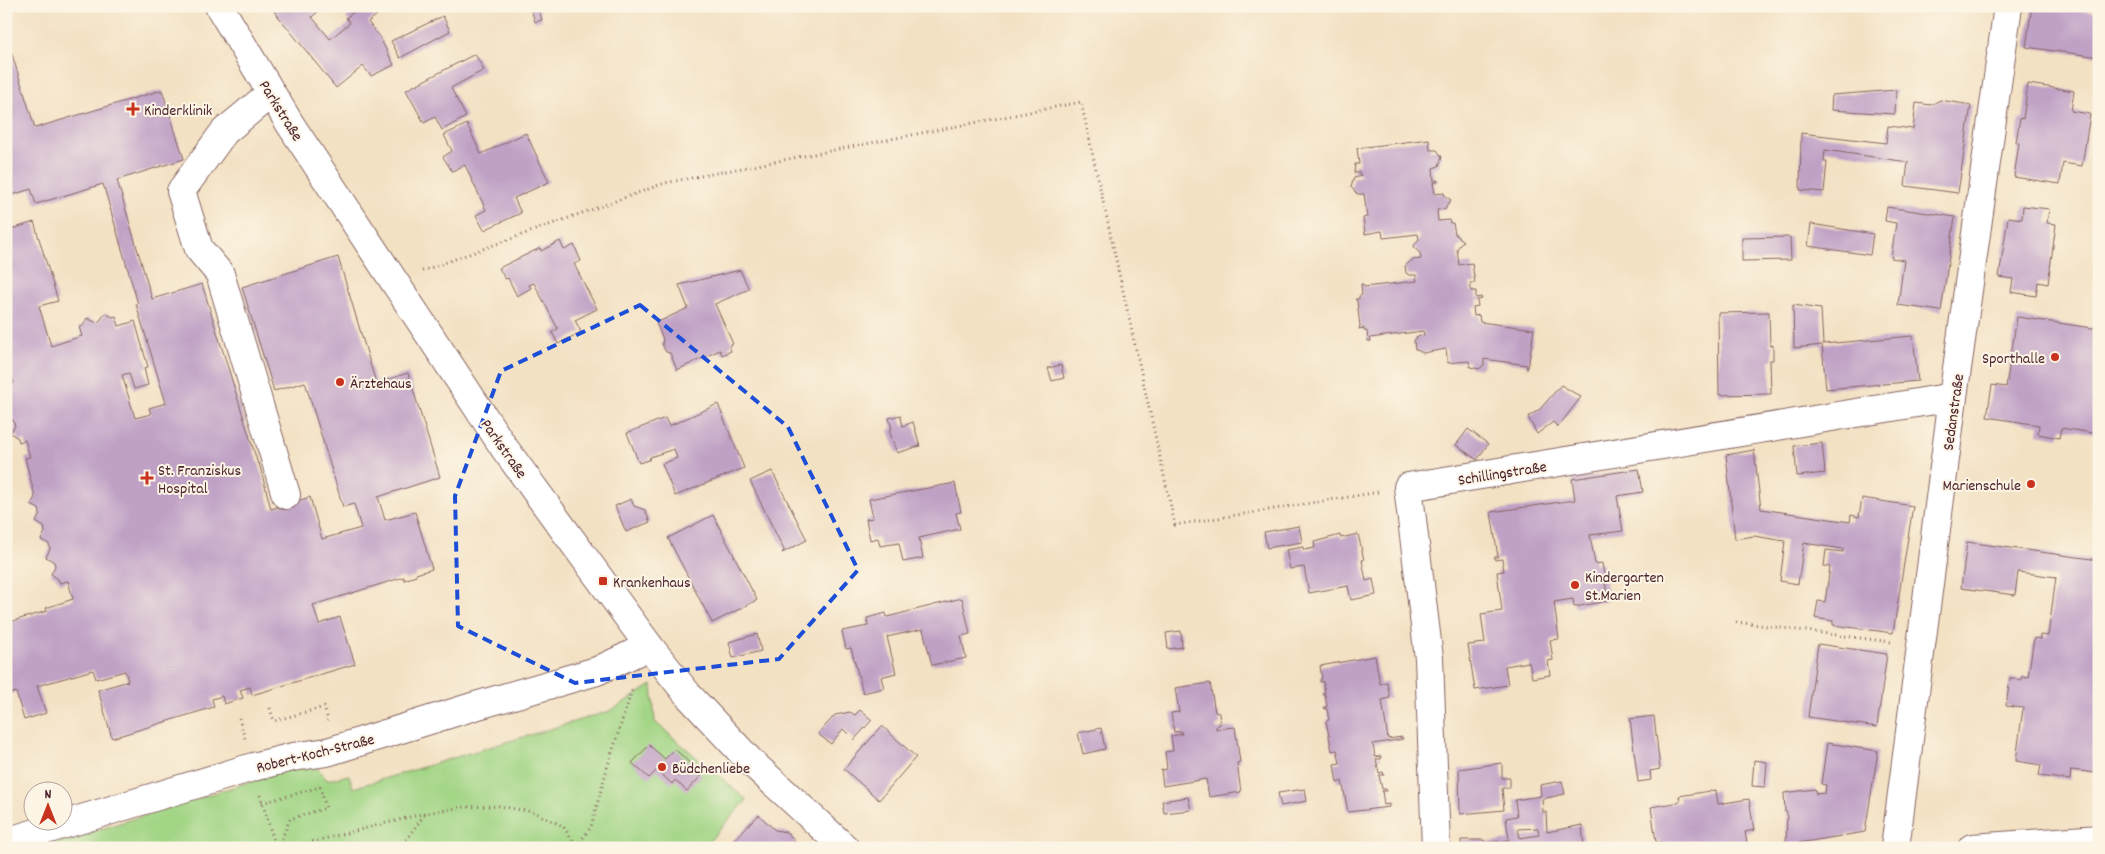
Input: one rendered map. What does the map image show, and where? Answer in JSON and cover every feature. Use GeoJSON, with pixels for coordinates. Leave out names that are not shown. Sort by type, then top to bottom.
{"type":"FeatureCollection","features":[{"type":"Feature","properties":{"kind":"street","name":"Parkstraße"},"geometry":{"type":"LineString","coordinates":[[218,6],[271,93],[505,449],[649,646],[689,696],[750,761],[845,848]]}},
{"type":"Feature","properties":{"kind":"street","name":"Sedanstraße"},"geometry":{"type":"LineString","coordinates":[[1895,848],[1953,397],[2008,6]]}},
{"type":"Feature","properties":{"kind":"street"},"geometry":{"type":"LineString","coordinates":[[271,93],[224,132],[181,191],[199,249],[220,274],[286,495]]}},
{"type":"Feature","properties":{"kind":"street","name":"Schillingstraße"},"geometry":{"type":"LineString","coordinates":[[1408,488],[1953,397]]}},
{"type":"Feature","properties":{"kind":"street"},"geometry":{"type":"LineString","coordinates":[[1408,488],[1429,658],[1436,848]]}},
{"type":"Feature","properties":{"kind":"street","name":"Robert-Koch-Straße"},"geometry":{"type":"LineString","coordinates":[[6,842],[253,767],[293,757],[327,752],[474,706],[597,671],[649,646]]}},
{"type":"Feature","properties":{"kind":"street"},"geometry":{"type":"LineString","coordinates":[[1972,848],[2099,839]]}},
{"type":"Feature","properties":{"kind":"path"},"geometry":{"type":"LineString","coordinates":[[394,282],[665,183],[1081,102],[1175,525],[1408,488]]}},
{"type":"Feature","properties":{"kind":"path"},"geometry":{"type":"LineString","coordinates":[[1736,622],[1921,646]]}},
{"type":"Feature","properties":{"kind":"path"},"geometry":{"type":"LineString","coordinates":[[288,848],[426,814],[464,807],[499,806],[533,812],[563,826],[577,847],[591,827],[623,716],[649,646]]}},
{"type":"Feature","properties":{"kind":"path"},"geometry":{"type":"LineString","coordinates":[[270,708],[274,721],[324,707],[328,720],[319,723]]}},
{"type":"Feature","properties":{"kind":"path"},"geometry":{"type":"LineString","coordinates":[[239,718],[245,739]]}},
{"type":"Feature","properties":{"kind":"path"},"geometry":{"type":"LineString","coordinates":[[262,803],[320,787],[326,808],[290,819],[277,848]]}},
{"type":"Feature","properties":{"kind":"path"},"geometry":{"type":"LineString","coordinates":[[265,810],[277,848]]}},
{"type":"Feature","properties":{"kind":"path"},"geometry":{"type":"LineString","coordinates":[[400,848],[426,814]]}},
{"type":"Feature","properties":{"kind":"highlighted area"},"geometry":{"type":"Polygon","coordinates":[[[640,305],[788,427],[858,570],[779,659],[575,683],[458,626],[455,496],[501,371],[640,305]]]}},
{"type":"Feature","properties":{"kind":"green space"},"geometry":{"type":"Polygon","coordinates":[[[652,685],[655,722],[747,800],[703,848],[41,848],[306,764],[315,765],[327,780],[349,775],[353,788],[610,711],[652,685]]]}},
{"type":"Feature","properties":{"kind":"building"},"geometry":{"type":"Polygon","coordinates":[[[270,6],[318,6],[321,9],[312,17],[330,39],[350,23],[346,18],[361,6],[371,6],[377,15],[368,22],[379,36],[394,65],[371,76],[363,66],[336,88],[270,6]]]}},
{"type":"Feature","properties":{"kind":"building"},"geometry":{"type":"Polygon","coordinates":[[[530,6],[538,6],[542,20],[535,22],[530,6]]]}},
{"type":"Feature","properties":{"kind":"building"},"geometry":{"type":"Polygon","coordinates":[[[2032,6],[2053,6],[2099,13],[2099,57],[2026,47],[2032,6]]]}},
{"type":"Feature","properties":{"kind":"building"},"geometry":{"type":"Polygon","coordinates":[[[443,16],[450,31],[400,58],[391,41],[443,16]]]}},
{"type":"Feature","properties":{"kind":"building","name":"St. Franziskus Hospital"},"geometry":{"type":"Polygon","coordinates":[[[10,48],[35,128],[162,90],[184,159],[117,180],[152,299],[202,284],[259,463],[271,509],[310,497],[322,539],[361,528],[354,504],[343,507],[305,382],[274,391],[242,287],[338,257],[376,383],[408,373],[440,477],[378,497],[385,520],[415,512],[432,569],[404,580],[404,577],[313,605],[319,624],[340,617],[355,664],[252,695],[250,687],[240,690],[243,698],[224,704],[222,696],[212,699],[214,707],[112,738],[98,690],[128,681],[125,671],[96,679],[93,670],[37,686],[46,713],[24,720],[16,692],[6,695],[6,623],[47,611],[46,608],[73,599],[68,581],[60,583],[51,574],[55,566],[54,562],[46,557],[50,549],[49,544],[41,540],[45,532],[44,527],[36,522],[40,514],[39,509],[31,505],[35,497],[25,458],[30,457],[25,440],[19,442],[18,438],[10,433],[15,426],[13,420],[6,417],[10,408],[6,402],[6,386],[14,383],[6,360],[6,231],[34,222],[58,301],[39,306],[51,346],[82,336],[79,327],[83,326],[87,318],[95,322],[100,321],[105,313],[113,317],[116,316],[119,326],[135,321],[148,367],[144,368],[148,385],[134,389],[129,373],[122,375],[135,418],[151,414],[149,408],[166,403],[103,184],[36,204],[31,189],[6,197],[6,49],[10,48]]]}},
{"type":"Feature","properties":{"kind":"building"},"geometry":{"type":"Polygon","coordinates":[[[475,54],[484,70],[451,88],[466,117],[442,130],[435,117],[424,123],[406,90],[475,54]]]}},
{"type":"Feature","properties":{"kind":"building"},"geometry":{"type":"Polygon","coordinates":[[[2028,84],[2074,91],[2071,111],[2090,114],[2082,166],[2063,163],[2060,184],[2014,177],[2019,143],[2016,142],[2020,118],[2023,119],[2028,84]]]}},
{"type":"Feature","properties":{"kind":"building"},"geometry":{"type":"Polygon","coordinates":[[[1896,90],[1895,114],[1831,110],[1832,95],[1896,90]]]}},
{"type":"Feature","properties":{"kind":"building"},"geometry":{"type":"Polygon","coordinates":[[[1940,100],[1971,105],[1958,193],[1905,186],[1908,162],[1825,150],[1824,162],[1827,162],[1824,192],[1800,190],[1801,133],[1886,143],[1888,126],[1913,129],[1916,103],[1931,105],[1940,100]]]}},
{"type":"Feature","properties":{"kind":"building"},"geometry":{"type":"Polygon","coordinates":[[[467,124],[481,154],[526,133],[549,182],[514,198],[521,213],[484,230],[476,215],[486,210],[465,165],[452,171],[443,157],[452,151],[444,135],[467,124]]]}},
{"type":"Feature","properties":{"kind":"building"},"geometry":{"type":"Polygon","coordinates":[[[1429,139],[1430,150],[1437,150],[1442,157],[1439,166],[1433,168],[1434,181],[1438,180],[1438,182],[1433,183],[1435,194],[1444,193],[1451,200],[1446,209],[1437,210],[1438,221],[1449,220],[1450,223],[1453,223],[1455,234],[1463,241],[1457,249],[1459,265],[1472,263],[1475,283],[1470,283],[1471,291],[1476,291],[1476,298],[1481,297],[1482,299],[1477,300],[1478,306],[1473,307],[1474,316],[1479,315],[1480,322],[1534,329],[1528,368],[1526,368],[1527,365],[1484,359],[1484,365],[1479,369],[1470,367],[1469,361],[1448,363],[1446,349],[1423,353],[1415,349],[1414,341],[1417,337],[1424,335],[1423,331],[1370,338],[1371,341],[1368,341],[1367,331],[1364,331],[1364,328],[1359,329],[1357,301],[1355,299],[1359,299],[1359,296],[1362,295],[1361,284],[1364,287],[1417,281],[1416,275],[1406,273],[1405,266],[1412,260],[1421,259],[1420,253],[1413,247],[1419,239],[1418,234],[1383,238],[1382,231],[1365,234],[1363,218],[1367,217],[1364,194],[1357,194],[1351,187],[1354,178],[1361,176],[1359,172],[1354,173],[1355,164],[1359,164],[1357,148],[1429,139]]]}},
{"type":"Feature","properties":{"kind":"building"},"geometry":{"type":"Polygon","coordinates":[[[2023,206],[2049,209],[2047,223],[2056,224],[2048,284],[2038,282],[2036,296],[2011,292],[2013,279],[1999,277],[2008,217],[2022,219],[2023,206]]]}},
{"type":"Feature","properties":{"kind":"building"},"geometry":{"type":"Polygon","coordinates":[[[1887,207],[1955,217],[1941,311],[1898,305],[1904,260],[1891,258],[1896,223],[1885,221],[1887,207]]]}},
{"type":"Feature","properties":{"kind":"building"},"geometry":{"type":"Polygon","coordinates":[[[1811,224],[1873,234],[1870,255],[1808,246],[1811,224]]]}},
{"type":"Feature","properties":{"kind":"building"},"geometry":{"type":"Polygon","coordinates":[[[1790,237],[1791,260],[1742,261],[1742,238],[1790,237]]]}},
{"type":"Feature","properties":{"kind":"building"},"geometry":{"type":"Polygon","coordinates":[[[560,241],[564,250],[574,245],[581,261],[574,264],[597,309],[575,320],[581,332],[558,344],[552,332],[558,329],[534,283],[529,285],[531,288],[517,296],[508,278],[505,279],[499,268],[540,248],[541,251],[560,241]]]}},
{"type":"Feature","properties":{"kind":"building"},"geometry":{"type":"Polygon","coordinates":[[[740,270],[749,289],[715,304],[733,344],[729,346],[731,351],[722,355],[720,350],[677,370],[670,353],[666,352],[662,344],[663,339],[656,323],[688,308],[679,285],[740,270]]]}},
{"type":"Feature","properties":{"kind":"building"},"geometry":{"type":"Polygon","coordinates":[[[1793,305],[1821,309],[1823,344],[1913,336],[1918,381],[1826,389],[1822,345],[1794,348],[1793,305]]]}},
{"type":"Feature","properties":{"kind":"building"},"geometry":{"type":"Polygon","coordinates":[[[1769,312],[1770,346],[1773,345],[1773,360],[1770,360],[1771,394],[1719,395],[1718,313],[1769,312]]]}},
{"type":"Feature","properties":{"kind":"building","name":"Sporthalle"},"geometry":{"type":"Polygon","coordinates":[[[2017,317],[2099,329],[2099,434],[2061,428],[2059,438],[2038,434],[2039,425],[1987,417],[1992,385],[2006,387],[2017,317]]]}},
{"type":"Feature","properties":{"kind":"building"},"geometry":{"type":"Polygon","coordinates":[[[1061,365],[1064,378],[1052,381],[1048,368],[1061,365]]]}},
{"type":"Feature","properties":{"kind":"building"},"geometry":{"type":"Polygon","coordinates":[[[1561,385],[1581,397],[1558,427],[1553,422],[1537,434],[1528,417],[1540,409],[1561,385]]]}},
{"type":"Feature","properties":{"kind":"building"},"geometry":{"type":"Polygon","coordinates":[[[718,404],[744,468],[675,496],[662,464],[677,458],[674,449],[639,463],[627,433],[665,418],[669,426],[718,404]]]}},
{"type":"Feature","properties":{"kind":"building"},"geometry":{"type":"Polygon","coordinates":[[[900,415],[903,426],[913,422],[920,446],[897,453],[889,430],[892,429],[889,418],[900,415]]]}},
{"type":"Feature","properties":{"kind":"building"},"geometry":{"type":"Polygon","coordinates":[[[1468,429],[1488,444],[1477,460],[1456,445],[1468,429]]]}},
{"type":"Feature","properties":{"kind":"building"},"geometry":{"type":"Polygon","coordinates":[[[1822,443],[1825,473],[1797,476],[1794,446],[1822,443]]]}},
{"type":"Feature","properties":{"kind":"building"},"geometry":{"type":"Polygon","coordinates":[[[1754,450],[1761,509],[1850,522],[1851,515],[1859,517],[1862,498],[1913,506],[1893,633],[1833,625],[1833,621],[1815,618],[1818,601],[1825,602],[1830,567],[1824,566],[1826,550],[1843,552],[1843,549],[1804,543],[1798,584],[1780,581],[1785,541],[1754,536],[1735,539],[1726,455],[1754,450]]]}},
{"type":"Feature","properties":{"kind":"building"},"geometry":{"type":"Polygon","coordinates":[[[1639,469],[1643,492],[1617,496],[1623,531],[1590,535],[1595,564],[1602,563],[1608,601],[1574,607],[1573,599],[1554,602],[1559,639],[1550,640],[1553,660],[1548,661],[1550,675],[1532,678],[1529,662],[1505,666],[1508,685],[1475,690],[1468,645],[1485,643],[1481,614],[1502,611],[1497,572],[1504,571],[1502,559],[1495,560],[1494,557],[1498,557],[1491,512],[1575,500],[1572,479],[1639,469]]]}},
{"type":"Feature","properties":{"kind":"building"},"geometry":{"type":"Polygon","coordinates":[[[772,471],[807,540],[782,553],[784,550],[750,481],[772,471]]]}},
{"type":"Feature","properties":{"kind":"building"},"geometry":{"type":"Polygon","coordinates":[[[955,483],[961,512],[956,513],[960,529],[919,538],[923,558],[903,562],[899,543],[880,546],[878,538],[870,540],[866,519],[873,518],[869,499],[955,483]]]}},
{"type":"Feature","properties":{"kind":"building"},"geometry":{"type":"Polygon","coordinates":[[[631,499],[634,506],[645,510],[650,522],[626,532],[615,506],[631,499]]]}},
{"type":"Feature","properties":{"kind":"building"},"geometry":{"type":"Polygon","coordinates":[[[713,515],[757,600],[712,623],[668,538],[713,515]]]}},
{"type":"Feature","properties":{"kind":"building"},"geometry":{"type":"Polygon","coordinates":[[[1299,526],[1302,542],[1267,548],[1264,532],[1299,526]]]}},
{"type":"Feature","properties":{"kind":"building"},"geometry":{"type":"Polygon","coordinates":[[[1358,534],[1364,560],[1362,560],[1366,581],[1373,579],[1376,595],[1351,600],[1348,586],[1309,593],[1304,567],[1290,569],[1286,550],[1303,547],[1304,550],[1315,548],[1314,542],[1340,535],[1341,538],[1358,534]]]}},
{"type":"Feature","properties":{"kind":"building"},"geometry":{"type":"Polygon","coordinates":[[[1967,542],[2099,560],[2099,755],[2096,773],[2071,770],[2070,780],[2039,776],[2041,765],[2016,761],[2023,708],[2006,706],[2010,678],[2021,680],[2022,676],[2028,677],[2034,638],[2040,639],[2040,635],[2048,636],[2056,577],[2018,572],[2015,595],[1961,588],[1967,542]]]}},
{"type":"Feature","properties":{"kind":"building"},"geometry":{"type":"Polygon","coordinates":[[[962,598],[970,634],[961,636],[966,658],[932,665],[923,629],[887,637],[896,673],[881,677],[884,688],[863,693],[851,648],[846,649],[842,631],[868,626],[867,618],[886,613],[887,617],[962,598]]]}},
{"type":"Feature","properties":{"kind":"building"},"geometry":{"type":"Polygon","coordinates":[[[1181,631],[1182,647],[1168,649],[1166,633],[1181,631]]]}},
{"type":"Feature","properties":{"kind":"building"},"geometry":{"type":"Polygon","coordinates":[[[757,634],[761,651],[733,658],[729,642],[757,634]]]}},
{"type":"Feature","properties":{"kind":"building"},"geometry":{"type":"Polygon","coordinates":[[[1818,644],[1887,654],[1877,727],[1808,717],[1818,644]]]}},
{"type":"Feature","properties":{"kind":"building"},"geometry":{"type":"Polygon","coordinates":[[[1375,656],[1380,684],[1387,682],[1390,698],[1382,700],[1388,739],[1402,737],[1403,739],[1373,744],[1375,757],[1381,756],[1381,759],[1376,759],[1379,773],[1383,772],[1384,775],[1379,775],[1382,789],[1386,789],[1386,791],[1382,791],[1384,805],[1389,804],[1389,807],[1348,812],[1342,781],[1337,783],[1334,764],[1340,763],[1337,750],[1332,751],[1326,721],[1329,720],[1327,709],[1324,707],[1327,707],[1325,695],[1322,693],[1325,693],[1323,681],[1320,682],[1320,679],[1322,679],[1320,666],[1375,656]]]}},
{"type":"Feature","properties":{"kind":"building"},"geometry":{"type":"Polygon","coordinates":[[[1210,683],[1215,712],[1219,713],[1220,724],[1216,729],[1235,727],[1240,762],[1237,763],[1241,792],[1209,797],[1206,779],[1163,786],[1161,770],[1167,769],[1165,752],[1173,751],[1171,736],[1182,734],[1181,731],[1174,732],[1171,713],[1179,712],[1175,688],[1210,683]]]}},
{"type":"Feature","properties":{"kind":"building"},"geometry":{"type":"Polygon","coordinates":[[[860,710],[872,720],[854,740],[843,729],[831,744],[818,734],[835,715],[850,712],[855,715],[860,710]]]}},
{"type":"Feature","properties":{"kind":"building"},"geometry":{"type":"Polygon","coordinates":[[[1654,716],[1660,769],[1650,771],[1651,780],[1638,782],[1630,719],[1654,716]]]}},
{"type":"Feature","properties":{"kind":"building"},"geometry":{"type":"Polygon","coordinates":[[[882,726],[916,757],[879,800],[844,769],[882,726]]]}},
{"type":"Feature","properties":{"kind":"building"},"geometry":{"type":"Polygon","coordinates":[[[1101,728],[1105,749],[1083,754],[1078,733],[1101,728]]]}},
{"type":"Feature","properties":{"kind":"building"},"geometry":{"type":"Polygon","coordinates":[[[1827,743],[1878,751],[1865,832],[1786,845],[1787,812],[1785,812],[1784,793],[1815,789],[1816,794],[1825,793],[1826,785],[1821,784],[1827,743]]]}},
{"type":"Feature","properties":{"kind":"building","name":"Büdchenliebe"},"geometry":{"type":"Polygon","coordinates":[[[649,745],[665,759],[675,749],[702,775],[687,791],[675,780],[672,784],[657,770],[649,778],[632,763],[649,745]]]}},
{"type":"Feature","properties":{"kind":"building"},"geometry":{"type":"Polygon","coordinates":[[[1754,760],[1767,762],[1765,787],[1752,786],[1754,760]]]}},
{"type":"Feature","properties":{"kind":"building"},"geometry":{"type":"Polygon","coordinates":[[[1502,763],[1502,778],[1510,778],[1510,788],[1502,788],[1504,810],[1460,814],[1459,769],[1502,763]]]}},
{"type":"Feature","properties":{"kind":"building"},"geometry":{"type":"Polygon","coordinates":[[[1562,781],[1565,794],[1542,799],[1543,812],[1546,812],[1547,832],[1582,825],[1584,848],[1461,848],[1461,840],[1484,840],[1485,843],[1509,840],[1506,818],[1517,816],[1515,800],[1541,796],[1540,785],[1562,781]],[[1538,828],[1518,829],[1520,838],[1539,835],[1538,828]]]}},
{"type":"Feature","properties":{"kind":"building"},"geometry":{"type":"Polygon","coordinates":[[[1305,789],[1307,801],[1281,806],[1278,793],[1305,789]]]}},
{"type":"Feature","properties":{"kind":"building"},"geometry":{"type":"Polygon","coordinates":[[[1716,790],[1718,804],[1749,799],[1754,830],[1745,832],[1748,848],[1662,848],[1661,842],[1656,842],[1651,807],[1680,802],[1679,796],[1716,790]]]}},
{"type":"Feature","properties":{"kind":"building"},"geometry":{"type":"Polygon","coordinates":[[[1188,797],[1191,810],[1164,813],[1162,801],[1188,797]]]}},
{"type":"Feature","properties":{"kind":"building"},"geometry":{"type":"Polygon","coordinates":[[[759,815],[775,830],[786,832],[793,838],[797,848],[730,848],[727,846],[759,815]]]}},
{"type":"Feature","properties":{"kind":"building"},"geometry":{"type":"Polygon","coordinates":[[[1413,843],[1413,848],[1372,848],[1372,845],[1413,843]]]}},
{"type":"Feature","properties":{"kind":"place","name":"Kinderklinik"},"geometry":{"type":"Point","coordinates":[133,109]}},
{"type":"Feature","properties":{"kind":"place","name":"Sporthalle"},"geometry":{"type":"Point","coordinates":[2055,357]}},
{"type":"Feature","properties":{"kind":"place","name":"Ärztehaus"},"geometry":{"type":"Point","coordinates":[340,382]}},
{"type":"Feature","properties":{"kind":"place","name":"St. Franziskus Hospital"},"geometry":{"type":"Point","coordinates":[147,478]}},
{"type":"Feature","properties":{"kind":"place","name":"Marienschule"},"geometry":{"type":"Point","coordinates":[2031,484]}},
{"type":"Feature","properties":{"kind":"place","name":"Krankenhaus"},"geometry":{"type":"Point","coordinates":[603,581]}},
{"type":"Feature","properties":{"kind":"place","name":"Kindergarten St.Marien"},"geometry":{"type":"Point","coordinates":[1575,585]}},
{"type":"Feature","properties":{"kind":"place","name":"Büdchenliebe"},"geometry":{"type":"Point","coordinates":[662,767]}}]}
